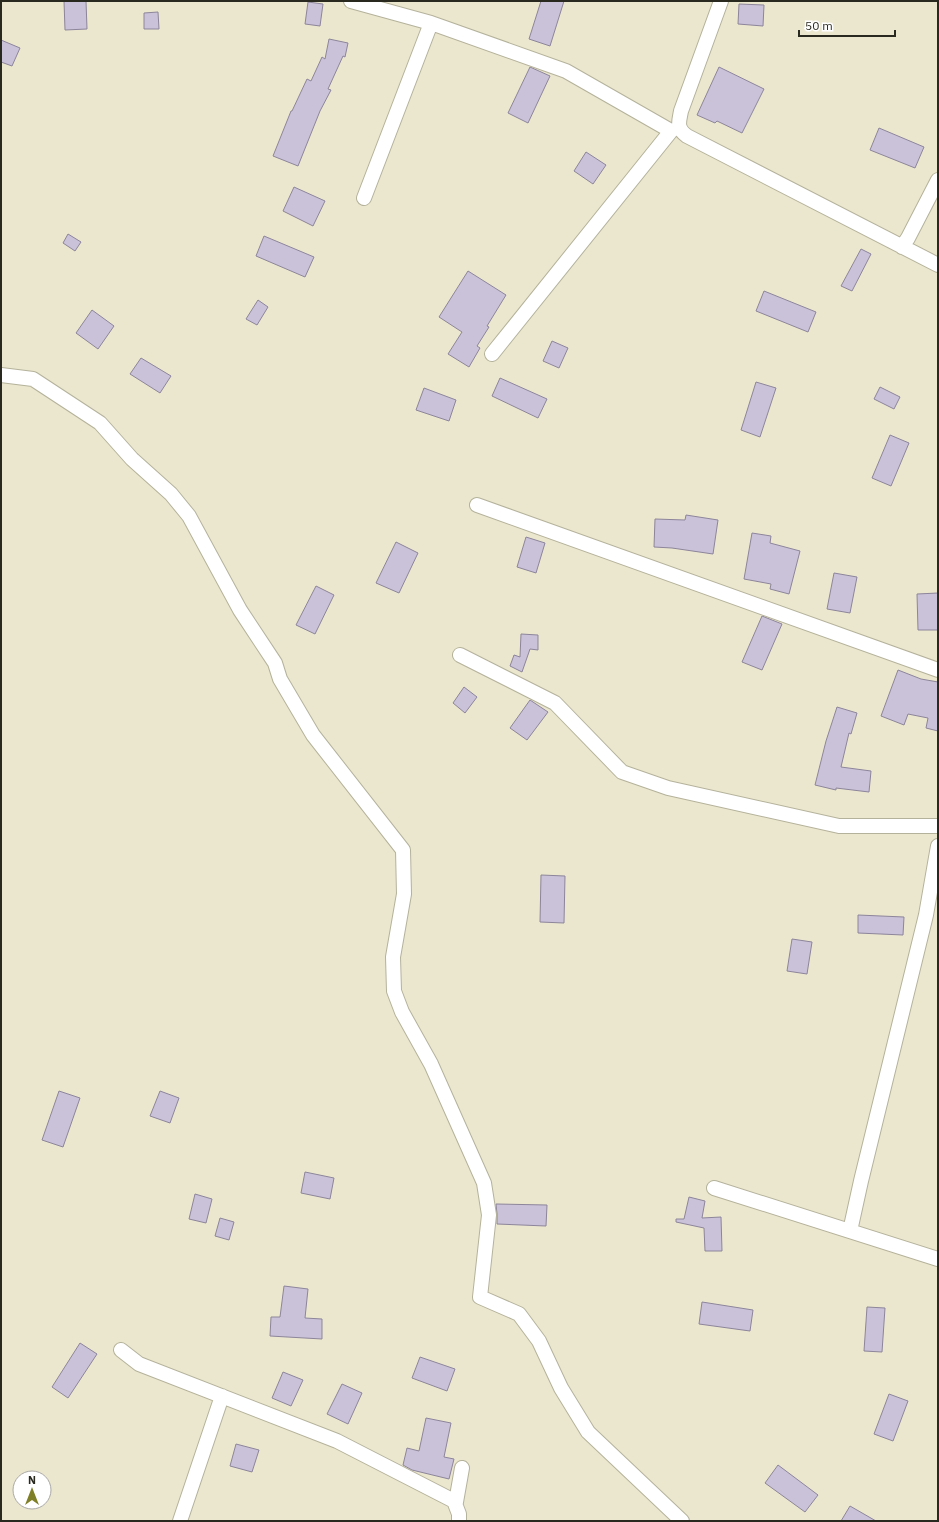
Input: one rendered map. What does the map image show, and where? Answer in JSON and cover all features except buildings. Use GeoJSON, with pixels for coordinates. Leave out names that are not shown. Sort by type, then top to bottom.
{"type":"FeatureCollection","features":[{"type":"Feature","properties":{"kind":"street"},"geometry":{"type":"LineString","coordinates":[[351,1],[431,23],[566,71],[671,131],[492,354]]}},
{"type":"Feature","properties":{"kind":"street"},"geometry":{"type":"LineString","coordinates":[[721,1],[681,110],[678,123],[681,132],[938,265]]}},
{"type":"Feature","properties":{"kind":"street"},"geometry":{"type":"LineString","coordinates":[[364,198],[431,23]]}},
{"type":"Feature","properties":{"kind":"street"},"geometry":{"type":"LineString","coordinates":[[902,247],[938,180]]}},
{"type":"Feature","properties":{"kind":"street"},"geometry":{"type":"LineString","coordinates":[[1,376],[33,378],[100,423],[132,459],[171,494],[189,516],[240,610],[275,663],[280,679],[313,736],[403,850],[404,894],[393,957],[394,991],[402,1012],[431,1064],[484,1183],[489,1215],[480,1297],[519,1314],[539,1341],[561,1388],[588,1432],[682,1521]]}},
{"type":"Feature","properties":{"kind":"street"},"geometry":{"type":"LineString","coordinates":[[477,505],[938,670]]}},
{"type":"Feature","properties":{"kind":"street"},"geometry":{"type":"LineString","coordinates":[[460,655],[555,703],[622,772],[668,788],[838,826],[938,826]]}},
{"type":"Feature","properties":{"kind":"street"},"geometry":{"type":"LineString","coordinates":[[850,1231],[926,915],[938,846]]}},
{"type":"Feature","properties":{"kind":"street"},"geometry":{"type":"LineString","coordinates":[[714,1188],[938,1260]]}},
{"type":"Feature","properties":{"kind":"street"},"geometry":{"type":"LineString","coordinates":[[121,1350],[139,1364],[337,1441],[454,1501],[459,1514],[458,1521]]}},
{"type":"Feature","properties":{"kind":"street"},"geometry":{"type":"LineString","coordinates":[[180,1521],[222,1396]]}},
{"type":"Feature","properties":{"kind":"street"},"geometry":{"type":"LineString","coordinates":[[454,1501],[456,1502],[462,1468]]}}]}
